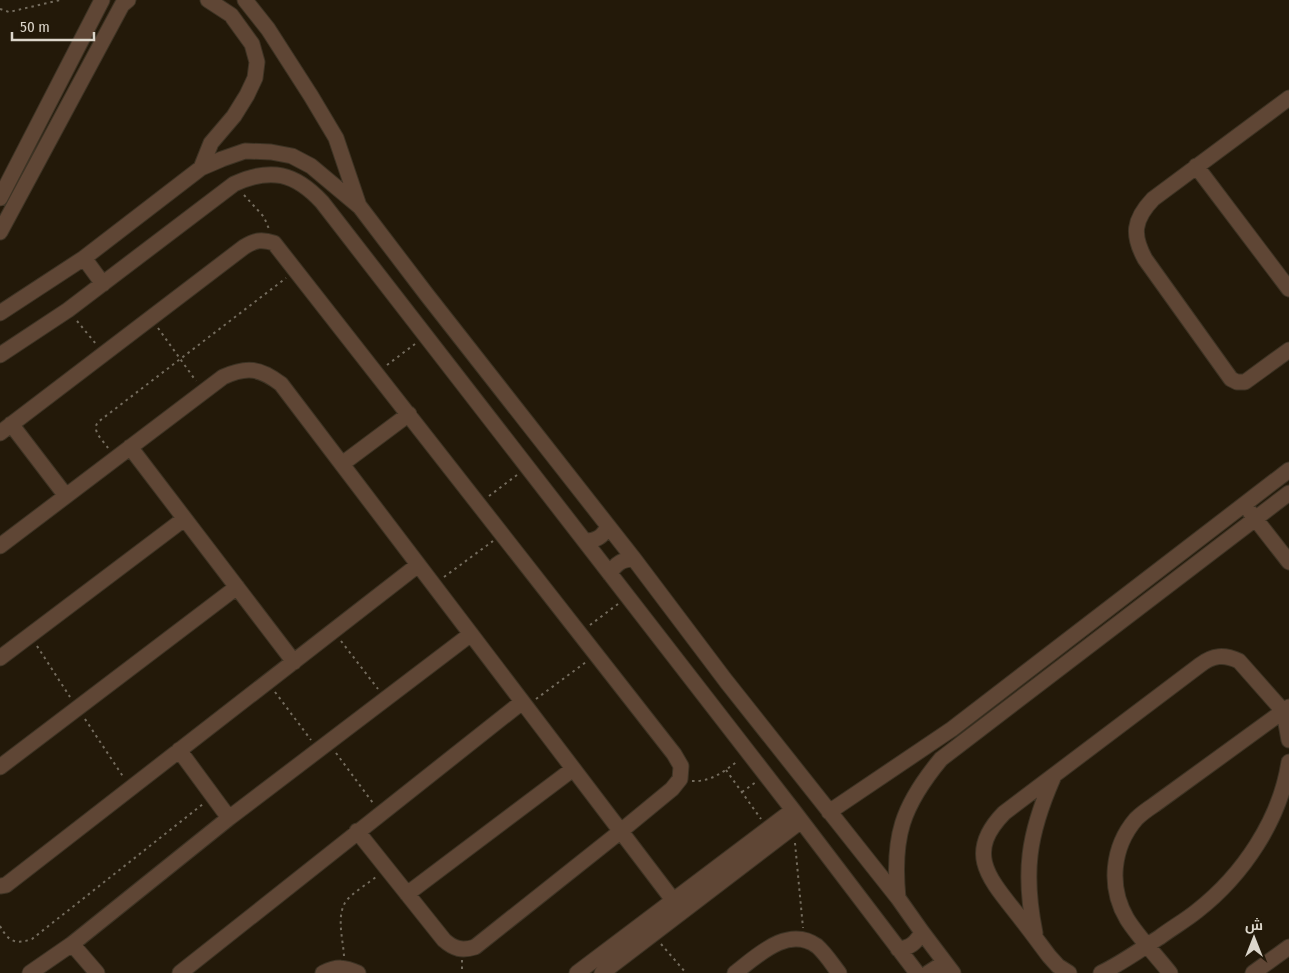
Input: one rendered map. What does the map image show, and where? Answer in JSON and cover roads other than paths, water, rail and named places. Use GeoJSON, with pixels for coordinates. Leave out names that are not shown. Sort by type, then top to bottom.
{"type":"FeatureCollection","features":[{"type":"Feature","properties":{"kind":"street"},"geometry":{"type":"LineString","coordinates":[[0,198],[102,0]]}},
{"type":"Feature","properties":{"kind":"street"},"geometry":{"type":"LineString","coordinates":[[0,232],[122,5],[128,0]]}},
{"type":"Feature","properties":{"kind":"street"},"geometry":{"type":"LineString","coordinates":[[201,168],[211,143],[234,116],[247,95],[255,78],[257,62],[252,44],[231,15],[208,0]]}},
{"type":"Feature","properties":{"kind":"street"},"geometry":{"type":"LineString","coordinates":[[245,0],[268,28],[312,96],[336,138],[360,207]]}},
{"type":"Feature","properties":{"kind":"street"},"geometry":{"type":"LineString","coordinates":[[1289,98],[1153,199],[1143,210],[1137,222],[1136,234],[1138,246],[1145,259],[1231,379],[1237,382],[1245,382],[1289,350]]}},
{"type":"Feature","properties":{"kind":"street"},"geometry":{"type":"LineString","coordinates":[[0,313],[84,258],[201,168],[245,152],[271,152],[292,156],[311,166],[360,207],[634,559],[726,681],[898,898],[950,969]]}},
{"type":"Feature","properties":{"kind":"street"},"geometry":{"type":"LineString","coordinates":[[1196,166],[1289,289]]}},
{"type":"Feature","properties":{"kind":"street"},"geometry":{"type":"LineString","coordinates":[[0,356],[68,310],[234,184],[256,175],[275,174],[293,179],[310,188],[765,775],[796,820],[917,973]]}},
{"type":"Feature","properties":{"kind":"street"},"geometry":{"type":"LineString","coordinates":[[66,496],[6,429],[254,241],[264,239],[274,243],[479,503],[674,754],[681,766],[680,779],[672,789],[475,947],[460,949],[451,946],[444,940],[357,831]]}},
{"type":"Feature","properties":{"kind":"street"},"geometry":{"type":"LineString","coordinates":[[84,258],[102,284]]}},
{"type":"Feature","properties":{"kind":"street"},"geometry":{"type":"LineString","coordinates":[[0,546],[223,377],[237,370],[253,369],[268,374],[281,384],[673,900]]}},
{"type":"Feature","properties":{"kind":"street"},"geometry":{"type":"LineString","coordinates":[[342,464],[409,414]]}},
{"type":"Feature","properties":{"kind":"street"},"geometry":{"type":"LineString","coordinates":[[130,447],[294,662]]}},
{"type":"Feature","properties":{"kind":"street"},"geometry":{"type":"LineString","coordinates":[[829,812],[952,729],[1289,470]]}},
{"type":"Feature","properties":{"kind":"street"},"geometry":{"type":"LineString","coordinates":[[898,898],[895,868],[898,838],[911,802],[922,782],[941,759],[1289,493]]}},
{"type":"Feature","properties":{"kind":"street"},"geometry":{"type":"LineString","coordinates":[[1244,505],[1289,562]]}},
{"type":"Feature","properties":{"kind":"street"},"geometry":{"type":"LineString","coordinates":[[0,658],[184,519]]}},
{"type":"Feature","properties":{"kind":"street"},"geometry":{"type":"LineString","coordinates":[[585,541],[591,541],[601,536],[608,526]]}},
{"type":"Feature","properties":{"kind":"street"},"geometry":{"type":"LineString","coordinates":[[610,574],[617,564],[628,559],[634,559]]}},
{"type":"Feature","properties":{"kind":"street"},"geometry":{"type":"LineString","coordinates":[[0,886],[6,885],[418,565]]}},
{"type":"Feature","properties":{"kind":"street"},"geometry":{"type":"LineString","coordinates":[[0,767],[237,587]]}},
{"type":"Feature","properties":{"kind":"street"},"geometry":{"type":"LineString","coordinates":[[30,973],[72,944],[229,818],[471,634]]}},
{"type":"Feature","properties":{"kind":"street"},"geometry":{"type":"LineString","coordinates":[[1069,973],[1058,966],[989,877],[984,860],[984,842],[991,826],[1004,814],[1213,657],[1229,656],[1239,661],[1286,710],[1289,740]]}},
{"type":"Feature","properties":{"kind":"street"},"geometry":{"type":"LineString","coordinates":[[182,972],[357,831],[524,704]]}},
{"type":"Feature","properties":{"kind":"street"},"geometry":{"type":"LineString","coordinates":[[1170,973],[1127,919],[1118,899],[1114,878],[1116,856],[1124,836],[1137,818],[1154,804],[1286,710]]}},
{"type":"Feature","properties":{"kind":"street"},"geometry":{"type":"LineString","coordinates":[[179,750],[229,818]]}},
{"type":"Feature","properties":{"kind":"street"},"geometry":{"type":"LineString","coordinates":[[1101,973],[1148,945],[1197,911],[1218,893],[1237,872],[1253,850],[1279,801],[1286,780],[1289,762]]}},
{"type":"Feature","properties":{"kind":"street"},"geometry":{"type":"LineString","coordinates":[[407,894],[573,769]]}},
{"type":"Feature","properties":{"kind":"street"},"geometry":{"type":"LineString","coordinates":[[1035,937],[1029,904],[1028,872],[1032,839],[1040,807],[1053,777]]}},
{"type":"Feature","properties":{"kind":"street"},"geometry":{"type":"LineString","coordinates":[[602,973],[654,934],[751,851],[768,828],[796,820]]}},
{"type":"Feature","properties":{"kind":"street"},"geometry":{"type":"LineString","coordinates":[[577,973],[673,900],[796,820]]}},
{"type":"Feature","properties":{"kind":"street"},"geometry":{"type":"LineString","coordinates":[[898,948],[906,948],[913,945],[922,932]]}},
{"type":"Feature","properties":{"kind":"street"},"geometry":{"type":"LineString","coordinates":[[735,973],[779,942],[791,939],[804,940],[815,945],[825,954],[839,973]]}},
{"type":"Feature","properties":{"kind":"street"},"geometry":{"type":"LineString","coordinates":[[72,944],[97,973]]}},
{"type":"Feature","properties":{"kind":"street"},"geometry":{"type":"LineString","coordinates":[[1253,973],[1289,947]]}},
{"type":"Feature","properties":{"kind":"street"},"geometry":{"type":"LineString","coordinates":[[928,973],[939,966],[950,969]]}},
{"type":"Feature","properties":{"kind":"street"},"geometry":{"type":"LineString","coordinates":[[324,973],[338,967],[352,970]]}}]}
